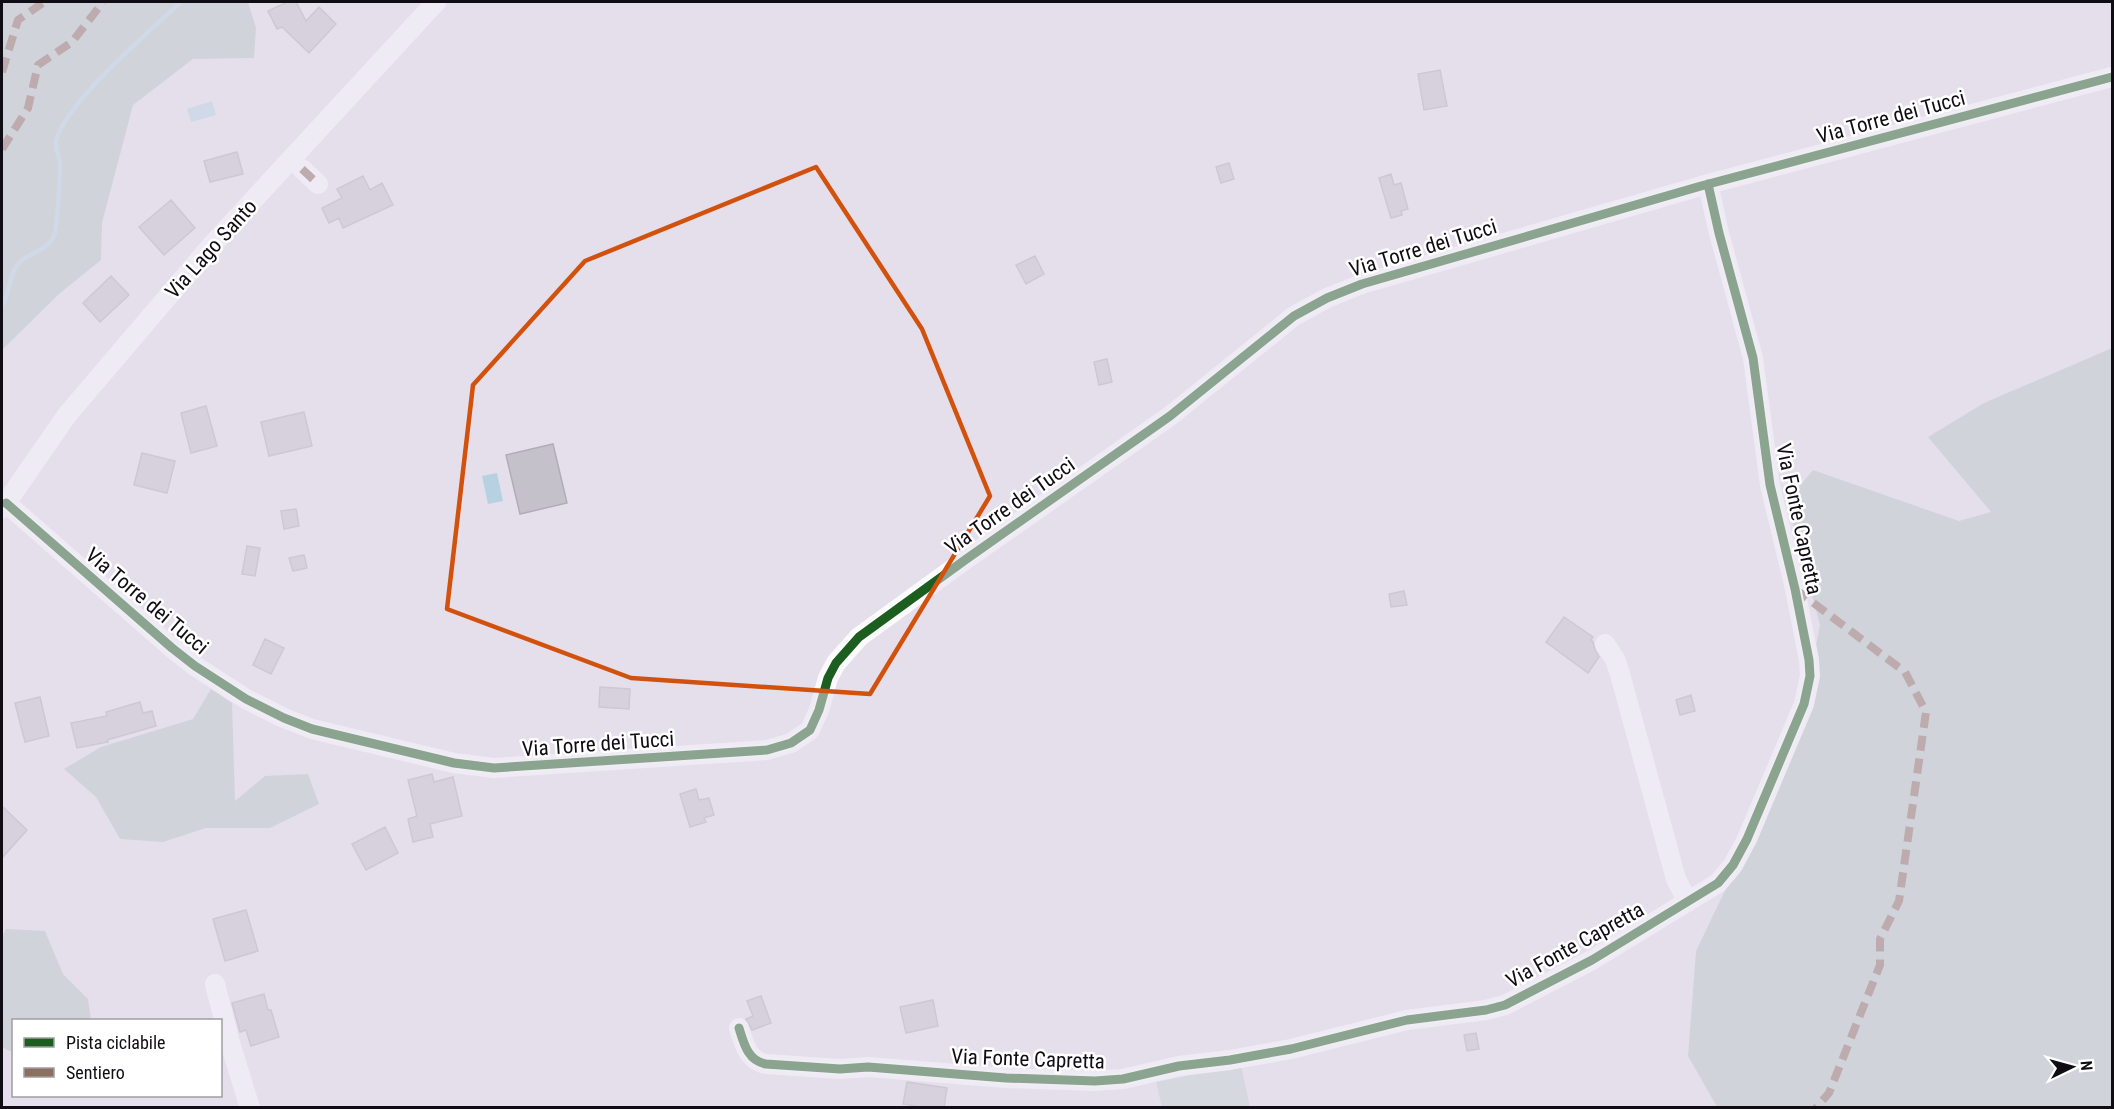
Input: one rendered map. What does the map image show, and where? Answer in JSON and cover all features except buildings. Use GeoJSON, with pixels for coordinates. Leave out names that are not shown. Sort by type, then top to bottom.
{"type":"FeatureCollection","features":[{"type":"Feature","properties":{"kind":"street","name":"Via Lago Santo"},"geometry":{"type":"LineString","coordinates":[[4,506],[67,415],[211,246],[436,2]]}},
{"type":"Feature","properties":{"kind":"street","name":"Via Torre dei Tucci"},"geometry":{"type":"LineString","coordinates":[[4,506],[195,666],[246,699],[312,729],[454,763],[487,768],[767,750],[791,743],[810,730],[819,710],[828,678],[836,663],[860,637],[1170,416],[1294,316],[1327,298],[1362,284],[1708,184],[2112,77]]}},
{"type":"Feature","properties":{"kind":"street"},"geometry":{"type":"LineString","coordinates":[[302,169],[318,184]]}},
{"type":"Feature","properties":{"kind":"street","name":"Via Fonte Capretta"},"geometry":{"type":"LineString","coordinates":[[739,1028],[751,1058],[758,1063],[840,1069],[868,1067],[1006,1078],[1086,1081],[1123,1079],[1179,1066],[1291,1049],[1407,1020],[1486,1010],[1505,1005],[1592,960],[1718,884],[1741,852],[1804,704],[1810,676],[1795,589],[1770,485],[1752,358],[1708,184]]}},
{"type":"Feature","properties":{"kind":"street"},"geometry":{"type":"LineString","coordinates":[[1605,644],[1620,674],[1676,879],[1688,902]]}},
{"type":"Feature","properties":{"kind":"street"},"geometry":{"type":"LineString","coordinates":[[215,984],[250,1107]]}},
{"type":"Feature","properties":{"kind":"highlighted area"},"geometry":{"type":"Polygon","coordinates":[[[816,167],[922,329],[990,496],[870,694],[631,678],[447,609],[473,385],[585,261],[816,167]]]}},
{"type":"Feature","properties":{"kind":"shaded area"},"geometry":{"type":"Polygon","coordinates":[[[2,2],[248,2],[256,28],[254,58],[193,59],[133,105],[102,223],[101,260],[59,294],[2,350],[2,2]]]}},
{"type":"Feature","properties":{"kind":"shaded area"},"geometry":{"type":"Polygon","coordinates":[[[2112,348],[2112,1107],[1717,1107],[1688,1056],[1696,951],[1797,740],[1820,625],[1787,501],[1813,470],[1959,521],[1991,512],[1928,437],[1984,403],[2112,348]]]}},
{"type":"Feature","properties":{"kind":"shaded area"},"geometry":{"type":"Polygon","coordinates":[[[211,689],[232,703],[235,801],[265,776],[308,774],[319,804],[270,828],[206,828],[163,842],[120,839],[96,797],[64,769],[101,747],[193,719],[211,689]]]}},
{"type":"Feature","properties":{"kind":"shaded area"},"geometry":{"type":"Polygon","coordinates":[[[6,929],[45,931],[63,974],[88,999],[91,1019],[12,1019],[12,1052],[5,1049],[2,1046],[2,937],[6,929]]]}},
{"type":"Feature","properties":{"kind":"shaded area"},"geometry":{"type":"Polygon","coordinates":[[[1241,1065],[1250,1107],[1162,1107],[1156,1082],[1241,1065]]]}},
{"type":"Feature","properties":{"kind":"water"},"geometry":{"type":"Polygon","coordinates":[[[212,101],[216,115],[191,122],[187,109],[212,101]]]}},
{"type":"Feature","properties":{"kind":"water"},"geometry":{"type":"Polygon","coordinates":[[[497,473],[503,501],[488,504],[482,476],[497,473]]]}},
{"type":"Feature","properties":{"kind":"waterway"},"geometry":{"type":"LineString","coordinates":[[2,306],[12,274],[18,264],[45,247],[53,238],[59,198],[60,163],[56,141],[63,125],[75,107],[111,68],[181,2]]}},
{"type":"Feature","properties":{"kind":"marked path"},"geometry":{"type":"LineString","coordinates":[[2,72],[18,20],[44,2]]}},
{"type":"Feature","properties":{"kind":"marked path"},"geometry":{"type":"LineString","coordinates":[[2,149],[28,108],[38,65],[72,42],[103,2]]}},
{"type":"Feature","properties":{"kind":"marked path"},"geometry":{"type":"LineString","coordinates":[[302,169],[318,184]]}},
{"type":"Feature","properties":{"kind":"marked path"},"geometry":{"type":"LineString","coordinates":[[1795,589],[1905,672],[1926,712],[1899,901],[1880,939],[1880,965],[1829,1093],[1816,1108]]}},
{"type":"Feature","properties":{"kind":"cycle path"},"geometry":{"type":"LineString","coordinates":[[6,503],[195,666],[246,699],[312,729],[454,763],[494,768],[767,750],[791,743],[810,730],[819,710],[828,678],[836,663],[859,637],[1170,416],[1294,316],[1327,298],[1362,284],[1701,186],[2112,77]]}},
{"type":"Feature","properties":{"kind":"cycle path"},"geometry":{"type":"LineString","coordinates":[[739,1028],[751,1056],[766,1064],[840,1069],[868,1067],[1006,1078],[1095,1081],[1123,1079],[1179,1066],[1291,1049],[1407,1020],[1486,1010],[1505,1005],[1592,960],[1718,883],[1733,865],[1747,839],[1804,704],[1810,676],[1795,589],[1770,485],[1753,358],[1708,184]]}}]}
